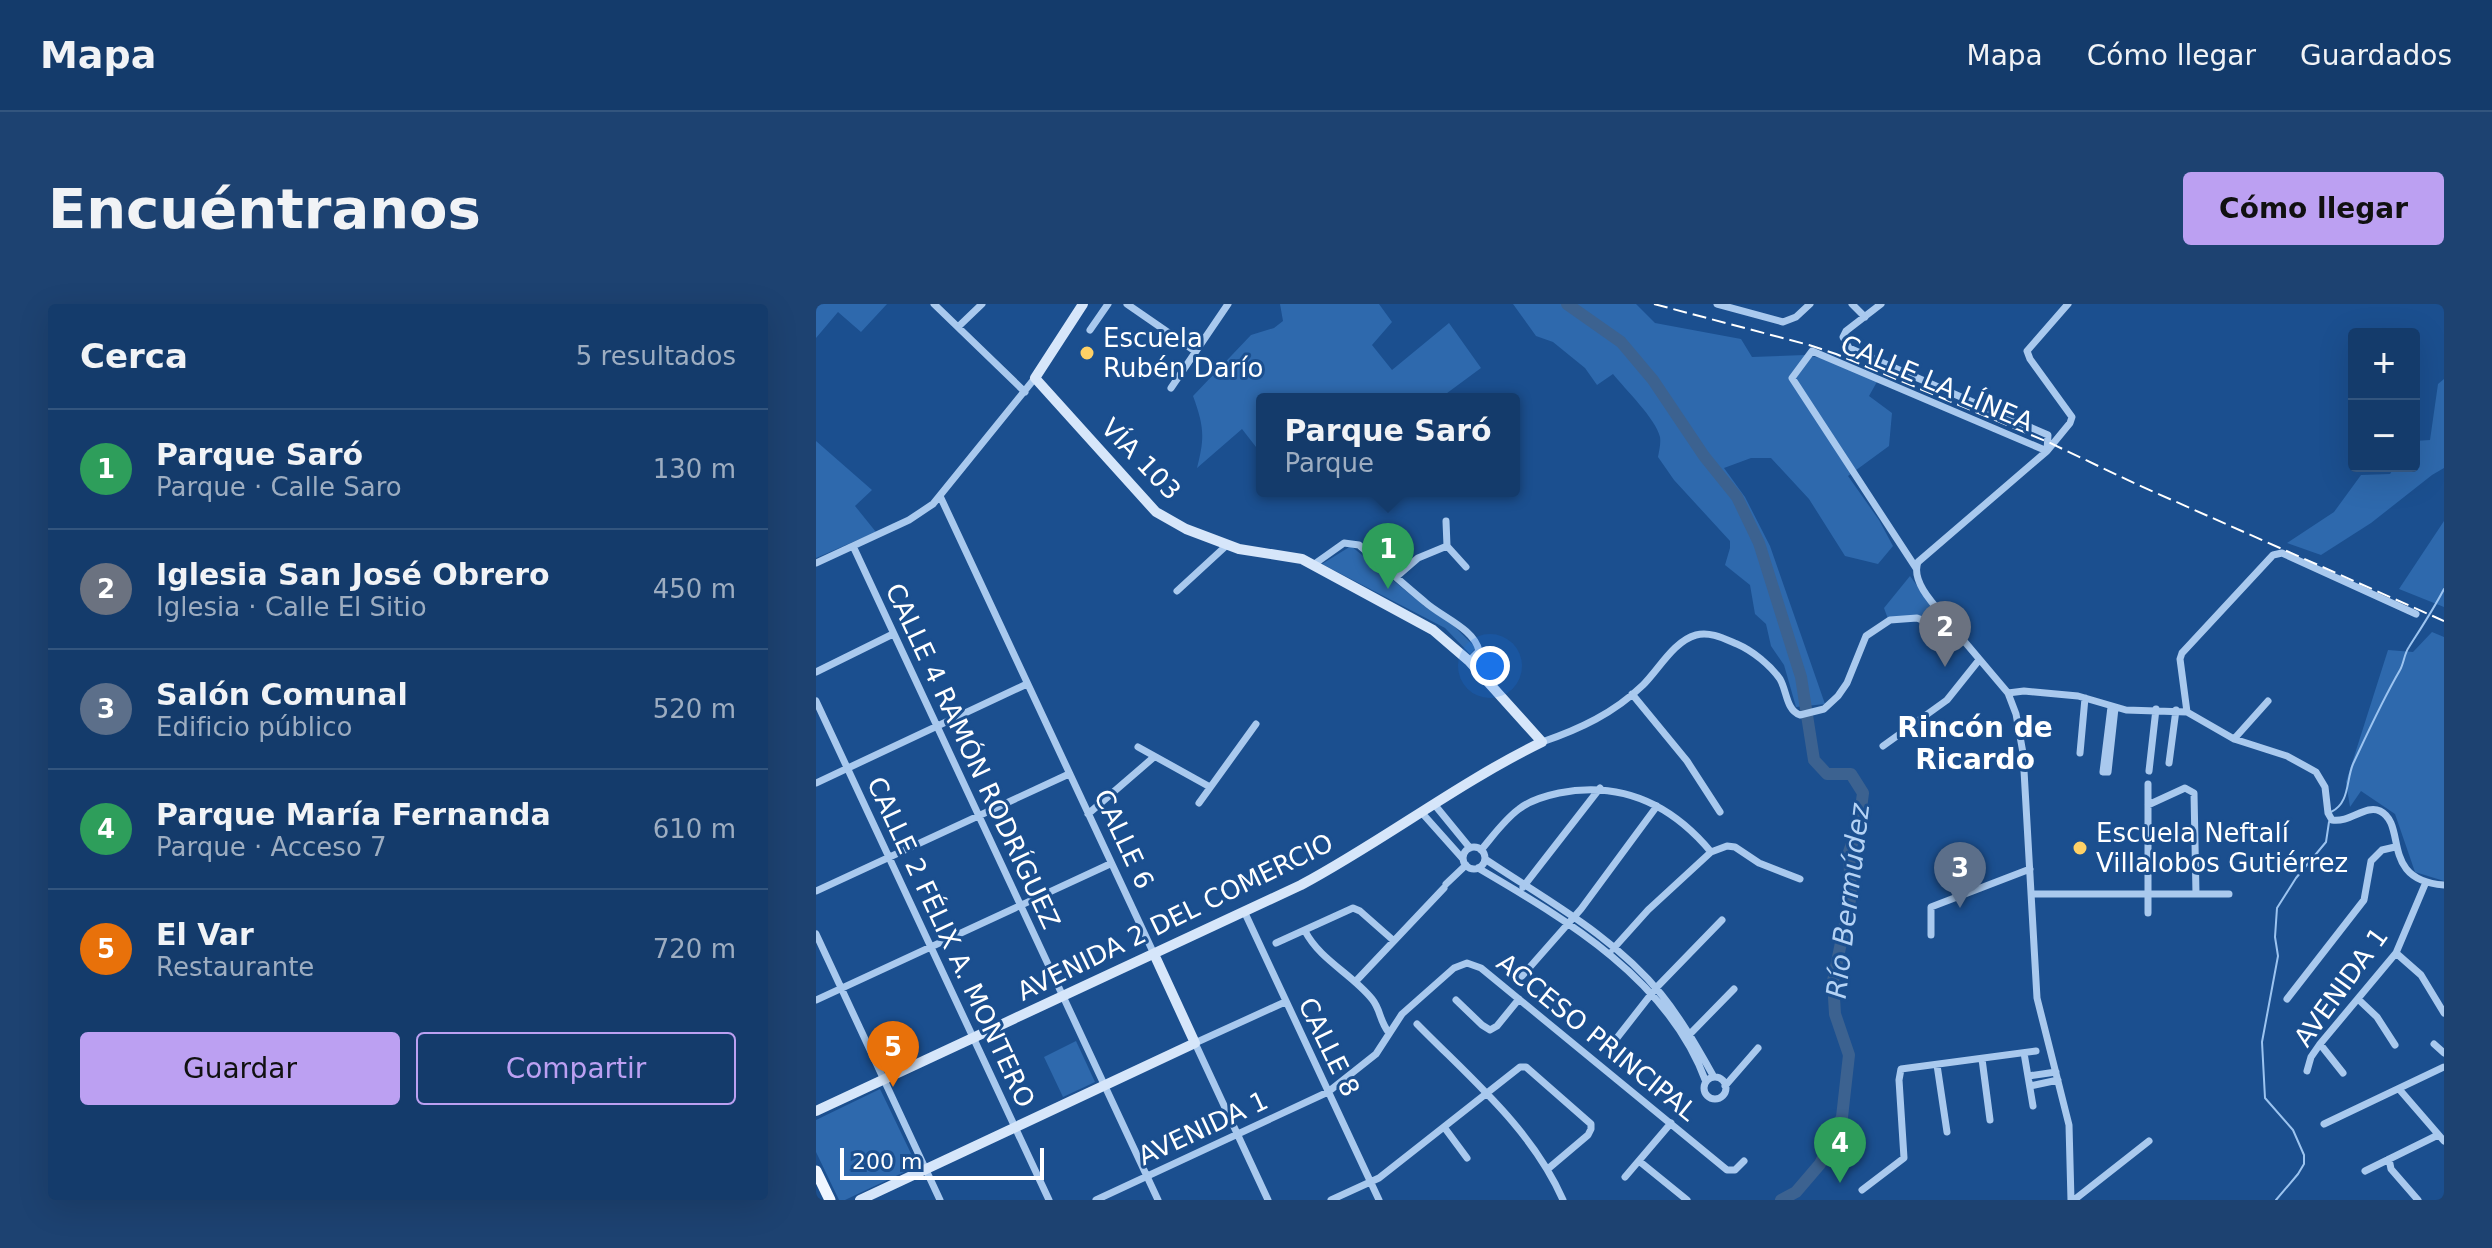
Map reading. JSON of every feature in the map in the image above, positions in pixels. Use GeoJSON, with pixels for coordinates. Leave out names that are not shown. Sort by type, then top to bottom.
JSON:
{"type":"FeatureCollection","features":[{"type":"Feature","properties":{"kind":"main road"},"geometry":{"type":"LineString","coordinates":[[1035,378],[1083,304]]}},
{"type":"Feature","properties":{"kind":"main road","name":"VÍA 103"},"geometry":{"type":"LineString","coordinates":[[1035,378],[1156,512],[1186,529],[1227,545],[1249,552],[1289,555],[1313,565],[1433,630],[1469,661],[1542,742]]}},
{"type":"Feature","properties":{"kind":"main road","name":"AVENIDA 2 DEL COMERCIO"},"geometry":{"type":"LineString","coordinates":[[816,1111],[1329,870],[1434,804],[1542,742]]}},
{"type":"Feature","properties":{"kind":"main road","name":"CALLE 6"},"geometry":{"type":"LineString","coordinates":[[1154,954],[1195,1043]]}},
{"type":"Feature","properties":{"kind":"main road"},"geometry":{"type":"LineString","coordinates":[[860,1200],[1195,1043]]}},
{"type":"Feature","properties":{"kind":"main road"},"geometry":{"type":"LineString","coordinates":[[816,1171],[830,1200]]}},
{"type":"Feature","properties":{"kind":"street"},"geometry":{"type":"LineString","coordinates":[[934,304],[1025,392]]}},
{"type":"Feature","properties":{"kind":"street"},"geometry":{"type":"LineString","coordinates":[[958,327],[982,304]]}},
{"type":"Feature","properties":{"kind":"street"},"geometry":{"type":"LineString","coordinates":[[1090,330],[1108,304]]}},
{"type":"Feature","properties":{"kind":"street"},"geometry":{"type":"LineString","coordinates":[[1127,304],[1195,351]]}},
{"type":"Feature","properties":{"kind":"street"},"geometry":{"type":"LineString","coordinates":[[1171,388],[1228,304]]}},
{"type":"Feature","properties":{"kind":"street"},"geometry":{"type":"LineString","coordinates":[[1717,304],[1783,322],[1796,317],[1810,304]]}},
{"type":"Feature","properties":{"kind":"street"},"geometry":{"type":"LineString","coordinates":[[1852,304],[1865,317]]}},
{"type":"Feature","properties":{"kind":"street"},"geometry":{"type":"LineString","coordinates":[[1881,304],[1846,331],[1843,337],[1849,348],[2046,432],[2047,451]]}},
{"type":"Feature","properties":{"kind":"street"},"geometry":{"type":"LineString","coordinates":[[2068,304],[2027,351],[2072,417],[2070,423],[2047,451],[1921,558],[1916,568],[1921,586],[2008,693],[2019,724],[2037,998],[2069,1125],[2072,1200]]}},
{"type":"Feature","properties":{"kind":"street","name":"CALLE LA LÍNEA"},"geometry":{"type":"LineString","coordinates":[[1916,568],[1792,378],[1812,351],[2047,451]]}},
{"type":"Feature","properties":{"kind":"street"},"geometry":{"type":"LineString","coordinates":[[816,563],[909,520],[940,496],[1035,378]]}},
{"type":"Feature","properties":{"kind":"street","name":"CALLE 6"},"geometry":{"type":"LineString","coordinates":[[940,496],[1154,954]]}},
{"type":"Feature","properties":{"kind":"street"},"geometry":{"type":"LineString","coordinates":[[1446,521],[1447,546],[1466,567]]}},
{"type":"Feature","properties":{"kind":"street"},"geometry":{"type":"LineString","coordinates":[[1313,565],[1344,543],[1353,542],[1428,606],[1449,617],[1478,644],[1479,651],[1469,661]]}},
{"type":"Feature","properties":{"kind":"street"},"geometry":{"type":"LineString","coordinates":[[1177,591],[1227,545]]}},
{"type":"Feature","properties":{"kind":"street","name":"CALLE 4 RAMÓN RODRÍGUEZ"},"geometry":{"type":"LineString","coordinates":[[853,546],[1158,1200]]}},
{"type":"Feature","properties":{"kind":"street"},"geometry":{"type":"LineString","coordinates":[[1396,577],[1418,558],[1447,546]]}},
{"type":"Feature","properties":{"kind":"street"},"geometry":{"type":"LineString","coordinates":[[2187,712],[2180,659],[2182,653],[2273,555],[2282,553],[2416,614]]}},
{"type":"Feature","properties":{"kind":"street"},"geometry":{"type":"LineString","coordinates":[[1542,742],[1591,724],[1632,694],[1683,641],[1701,634],[1711,634],[1741,646],[1767,664],[1779,678],[1790,707],[1800,715],[1824,709],[1838,696],[1847,683],[1866,636],[1890,620],[1917,618],[1959,635]]}},
{"type":"Feature","properties":{"kind":"street"},"geometry":{"type":"LineString","coordinates":[[816,672],[893,634]]}},
{"type":"Feature","properties":{"kind":"street"},"geometry":{"type":"LineString","coordinates":[[1883,746],[1947,700],[1979,660]]}},
{"type":"Feature","properties":{"kind":"street"},"geometry":{"type":"LineString","coordinates":[[816,783],[1027,684]]}},
{"type":"Feature","properties":{"kind":"street"},"geometry":{"type":"LineString","coordinates":[[2008,693],[2024,691],[2085,698],[2113,708],[2187,712],[2234,739],[2287,756],[2316,772],[2325,787],[2330,817],[2342,821],[2365,810],[2384,812],[2393,829],[2395,847],[2410,873],[2426,882],[2444,885]]}},
{"type":"Feature","properties":{"kind":"street"},"geometry":{"type":"LineString","coordinates":[[1632,694],[1687,761],[1720,812]]}},
{"type":"Feature","properties":{"kind":"street"},"geometry":{"type":"LineString","coordinates":[[2080,753],[2085,698]]}},
{"type":"Feature","properties":{"kind":"street","name":"CALLE 2 FÉLIX A. MONTERO"},"geometry":{"type":"LineString","coordinates":[[816,701],[1049,1200]]}},
{"type":"Feature","properties":{"kind":"street"},"geometry":{"type":"LineString","coordinates":[[2234,739],[2268,701]]}},
{"type":"Feature","properties":{"kind":"street"},"geometry":{"type":"LineString","coordinates":[[2113,708],[2108,772],[2103,772],[2113,708]]}},
{"type":"Feature","properties":{"kind":"street"},"geometry":{"type":"LineString","coordinates":[[2149,771],[2156,709]]}},
{"type":"Feature","properties":{"kind":"street"},"geometry":{"type":"LineString","coordinates":[[2169,763],[2176,710]]}},
{"type":"Feature","properties":{"kind":"street"},"geometry":{"type":"LineString","coordinates":[[1199,803],[1256,724]]}},
{"type":"Feature","properties":{"kind":"street"},"geometry":{"type":"LineString","coordinates":[[1138,747],[1210,787]]}},
{"type":"Feature","properties":{"kind":"street"},"geometry":{"type":"LineString","coordinates":[[1088,814],[1154,757]]}},
{"type":"Feature","properties":{"kind":"street"},"geometry":{"type":"LineString","coordinates":[[816,891],[1069,774]]}},
{"type":"Feature","properties":{"kind":"street"},"geometry":{"type":"LineString","coordinates":[[2148,784],[2148,913]]}},
{"type":"Feature","properties":{"kind":"street"},"geometry":{"type":"LineString","coordinates":[[1522,889],[1600,788]]}},
{"type":"Feature","properties":{"kind":"street"},"geometry":{"type":"LineString","coordinates":[[1481,850],[1509,817],[1527,803],[1552,795],[1600,788],[1657,806],[1690,828],[1711,852]]}},
{"type":"Feature","properties":{"kind":"street"},"geometry":{"type":"LineString","coordinates":[[2148,805],[2185,788],[2194,793],[2196,894]]}},
{"type":"Feature","properties":{"kind":"street"},"geometry":{"type":"LineString","coordinates":[[1434,804],[1470,848],[1481,850]]}},
{"type":"Feature","properties":{"kind":"street"},"geometry":{"type":"LineString","coordinates":[[1522,976],[1575,916],[1657,806]]}},
{"type":"Feature","properties":{"kind":"street"},"geometry":{"type":"LineString","coordinates":[[1422,813],[1472,868],[1478,868],[1575,916],[1654,991],[1714,1077],[1725,1086]]}},
{"type":"Feature","properties":{"kind":"street"},"geometry":{"type":"LineString","coordinates":[[1612,950],[1648,910],[1711,852],[1727,846],[1735,847],[1759,863],[1800,879]]}},
{"type":"Feature","properties":{"kind":"street"},"geometry":{"type":"LineString","coordinates":[[2287,999],[2364,900],[2371,861],[2382,850],[2395,847]]}},
{"type":"Feature","properties":{"kind":"street"},"geometry":{"type":"LineString","coordinates":[[1356,981],[1445,886],[1464,862],[1465,852],[1470,848]]}},
{"type":"Feature","properties":{"kind":"street"},"geometry":{"type":"LineString","coordinates":[[1481,850],[1485,859],[1522,889],[1612,950]]}},
{"type":"Feature","properties":{"kind":"street"},"geometry":{"type":"LineString","coordinates":[[1478,868],[1485,859]]}},
{"type":"Feature","properties":{"kind":"street"},"geometry":{"type":"LineString","coordinates":[[816,1000],[1110,864]]}},
{"type":"Feature","properties":{"kind":"street"},"geometry":{"type":"LineString","coordinates":[[1931,935],[1931,907],[2030,869]]}},
{"type":"Feature","properties":{"kind":"street","name":"AVENIDA 1"},"geometry":{"type":"LineString","coordinates":[[2307,1071],[2311,1057],[2320,1044],[2396,953],[2426,882]]}},
{"type":"Feature","properties":{"kind":"street"},"geometry":{"type":"LineString","coordinates":[[2031,894],[2229,894]]}},
{"type":"Feature","properties":{"kind":"street"},"geometry":{"type":"LineString","coordinates":[[1276,943],[1353,908],[1394,941]]}},
{"type":"Feature","properties":{"kind":"street","name":"CALLE 8"},"geometry":{"type":"LineString","coordinates":[[1244,911],[1379,1200]]}},
{"type":"Feature","properties":{"kind":"street"},"geometry":{"type":"LineString","coordinates":[[1613,1043],[1654,991],[1722,920]]}},
{"type":"Feature","properties":{"kind":"street"},"geometry":{"type":"LineString","coordinates":[[1305,931],[1315,948],[1356,981],[1374,1001],[1380,1021],[1389,1033]]}},
{"type":"Feature","properties":{"kind":"street"},"geometry":{"type":"LineString","coordinates":[[816,934],[940,1200]]}},
{"type":"Feature","properties":{"kind":"street"},"geometry":{"type":"LineString","coordinates":[[2396,953],[2421,975],[2444,1013]]}},
{"type":"Feature","properties":{"kind":"street","name":"ACCESO PRINCIPAL"},"geometry":{"type":"LineString","coordinates":[[1421,997],[1454,968],[1467,963],[1481,968],[1727,1170],[1735,1170],[1744,1161]]}},
{"type":"Feature","properties":{"kind":"street"},"geometry":{"type":"LineString","coordinates":[[1687,1036],[1734,989]]}},
{"type":"Feature","properties":{"kind":"street","name":"AVENIDA 1"},"geometry":{"type":"LineString","coordinates":[[1096,1200],[1328,1092],[1376,1054],[1402,1014],[1421,997]]}},
{"type":"Feature","properties":{"kind":"street"},"geometry":{"type":"LineString","coordinates":[[1456,1000],[1490,1030],[1519,999]]}},
{"type":"Feature","properties":{"kind":"street"},"geometry":{"type":"LineString","coordinates":[[2358,999],[2377,1017],[2395,1045]]}},
{"type":"Feature","properties":{"kind":"street"},"geometry":{"type":"LineString","coordinates":[[1195,1043],[1285,1002]]}},
{"type":"Feature","properties":{"kind":"street"},"geometry":{"type":"LineString","coordinates":[[1417,1024],[1525,1136],[1549,1168],[1563,1200]]}},
{"type":"Feature","properties":{"kind":"street"},"geometry":{"type":"LineString","coordinates":[[1687,1036],[1706,1082],[1705,1092],[1712,1099],[1722,1096],[1725,1086],[1758,1048]]}},
{"type":"Feature","properties":{"kind":"street","name":"CALLE 6"},"geometry":{"type":"LineString","coordinates":[[1195,1043],[1268,1200]]}},
{"type":"Feature","properties":{"kind":"street"},"geometry":{"type":"LineString","coordinates":[[2320,1044],[2343,1073]]}},
{"type":"Feature","properties":{"kind":"street"},"geometry":{"type":"LineString","coordinates":[[2434,1044],[2444,1053]]}},
{"type":"Feature","properties":{"kind":"street"},"geometry":{"type":"LineString","coordinates":[[1862,1190],[1904,1158],[1899,1071],[2036,1051]]}},
{"type":"Feature","properties":{"kind":"street"},"geometry":{"type":"LineString","coordinates":[[2024,1053],[2033,1106]]}},
{"type":"Feature","properties":{"kind":"street"},"geometry":{"type":"LineString","coordinates":[[1982,1059],[1990,1120]]}},
{"type":"Feature","properties":{"kind":"street"},"geometry":{"type":"LineString","coordinates":[[1937,1065],[1947,1132]]}},
{"type":"Feature","properties":{"kind":"street"},"geometry":{"type":"LineString","coordinates":[[1331,1200],[1371,1182],[1520,1067],[1526,1067],[1591,1124],[1588,1135],[1549,1168]]}},
{"type":"Feature","properties":{"kind":"street"},"geometry":{"type":"LineString","coordinates":[[2324,1124],[2444,1067]]}},
{"type":"Feature","properties":{"kind":"street"},"geometry":{"type":"LineString","coordinates":[[2028,1076],[2057,1076]]}},
{"type":"Feature","properties":{"kind":"street"},"geometry":{"type":"LineString","coordinates":[[2030,1086],[2057,1076]]}},
{"type":"Feature","properties":{"kind":"street"},"geometry":{"type":"LineString","coordinates":[[1706,1082],[1714,1077]]}},
{"type":"Feature","properties":{"kind":"street"},"geometry":{"type":"LineString","coordinates":[[2365,1171],[2441,1138],[2399,1089]]}},
{"type":"Feature","properties":{"kind":"street"},"geometry":{"type":"LineString","coordinates":[[1625,1177],[1671,1123]]}},
{"type":"Feature","properties":{"kind":"street"},"geometry":{"type":"LineString","coordinates":[[1444,1127],[1467,1158]]}},
{"type":"Feature","properties":{"kind":"street"},"geometry":{"type":"LineString","coordinates":[[2072,1200],[2149,1141]]}},
{"type":"Feature","properties":{"kind":"street"},"geometry":{"type":"LineString","coordinates":[[2389,1159],[2391,1169],[2418,1200]]}},
{"type":"Feature","properties":{"kind":"street"},"geometry":{"type":"LineString","coordinates":[[1639,1161],[1687,1200]]}},
{"type":"Feature","properties":{"kind":"shaded area"},"geometry":{"type":"Polygon","coordinates":[[[816,304],[887,304],[861,332],[838,312],[816,338],[816,304]]]}},
{"type":"Feature","properties":{"kind":"shaded area"},"geometry":{"type":"Polygon","coordinates":[[[1280,304],[1379,304],[1392,322],[1372,345],[1392,370],[1449,323],[1481,368],[1447,393],[1256,393],[1256,447],[1242,429],[1197,468],[1202,432],[1193,396],[1251,335],[1274,328],[1283,321],[1280,304]]]}},
{"type":"Feature","properties":{"kind":"shaded area"},"geometry":{"type":"Polygon","coordinates":[[[1513,304],[1636,304],[1655,323],[1741,339],[1752,357],[1805,355],[1825,359],[1878,380],[1869,396],[1892,413],[1889,446],[1848,476],[1893,546],[1878,564],[1845,556],[1809,499],[1771,458],[1751,458],[1724,468],[1745,497],[1770,546],[1825,704],[1796,707],[1784,665],[1771,646],[1766,624],[1755,614],[1750,585],[1725,565],[1730,541],[1674,480],[1658,457],[1660,437],[1647,413],[1613,374],[1597,385],[1585,368],[1553,342],[1536,336],[1513,304]]]}},
{"type":"Feature","properties":{"kind":"shaded area"},"geometry":{"type":"Polygon","coordinates":[[[2444,379],[2444,468],[2371,523],[2321,555],[2287,543],[2334,512],[2361,475],[2420,472],[2420,441],[2430,440],[2438,384],[2444,379]]]}},
{"type":"Feature","properties":{"kind":"shaded area"},"geometry":{"type":"Polygon","coordinates":[[[816,441],[872,490],[855,506],[876,532],[816,558],[816,441]]]}},
{"type":"Feature","properties":{"kind":"shaded area"},"geometry":{"type":"Polygon","coordinates":[[[2444,521],[2444,607],[2399,589],[2444,521]]]}},
{"type":"Feature","properties":{"kind":"shaded area"},"geometry":{"type":"Polygon","coordinates":[[[1351,546],[1428,609],[1452,624],[1476,648],[1470,654],[1445,628],[1322,564],[1351,546]]]}},
{"type":"Feature","properties":{"kind":"shaded area"},"geometry":{"type":"Polygon","coordinates":[[[1910,576],[1948,628],[1938,623],[1888,619],[1884,608],[1910,576]]]}},
{"type":"Feature","properties":{"kind":"shaded area"},"geometry":{"type":"Polygon","coordinates":[[[2432,632],[2444,637],[2444,881],[2415,872],[2395,814],[2361,791],[2350,807],[2346,782],[2388,650],[2413,652],[2432,632]]]}},
{"type":"Feature","properties":{"kind":"shaded area"},"geometry":{"type":"Polygon","coordinates":[[[1076,1041],[1095,1082],[1063,1097],[1044,1057],[1076,1041]]]}},
{"type":"Feature","properties":{"kind":"shaded area"},"geometry":{"type":"Polygon","coordinates":[[[880,1089],[917,1166],[839,1200],[816,1152],[816,1120],[880,1089]]]}},
{"type":"Feature","properties":{"kind":"waterway","name":"Río Bermúdez"},"geometry":{"type":"LineString","coordinates":[[1567,304],[1621,342],[1653,380],[1704,456],[1737,497],[1759,543],[1801,677],[1814,760],[1827,774],[1851,774],[1863,793],[1859,824],[1849,852],[1851,895],[1833,981],[1835,1014],[1849,1055],[1842,1117],[1820,1164],[1796,1192],[1781,1200]]}},
{"type":"Feature","properties":{"kind":"waterway"},"geometry":{"type":"LineString","coordinates":[[2331,812],[2344,797],[2353,764],[2407,650],[2444,589]]}},
{"type":"Feature","properties":{"kind":"waterway"},"geometry":{"type":"LineString","coordinates":[[2276,1200],[2304,1164],[2304,1155],[2293,1130],[2265,1098],[2262,1042],[2278,956],[2275,937],[2277,908],[2296,878],[2326,842],[2329,822]]}},
{"type":"Feature","properties":{"kind":"railway"},"geometry":{"type":"LineString","coordinates":[[1654,304],[1836,354],[2048,442],[2444,621]]}},
{"type":"Feature","properties":{"kind":"place","name":"Escuela Rubén Darío"},"geometry":{"type":"Point","coordinates":[1087,353]}},
{"type":"Feature","properties":{"kind":"place","name":"Parque Saró"},"geometry":{"type":"Point","coordinates":[1388,589]}},
{"type":"Feature","properties":{"kind":"place","name":"Iglesia San José Obrero"},"geometry":{"type":"Point","coordinates":[1945,667]}},
{"type":"Feature","properties":{"kind":"place","name":"Escuela Neftalí Villalobos Gutiérrez"},"geometry":{"type":"Point","coordinates":[2080,848]}},
{"type":"Feature","properties":{"kind":"place","name":"Salón Comunal"},"geometry":{"type":"Point","coordinates":[1960,908]}},
{"type":"Feature","properties":{"kind":"place","name":"El Var"},"geometry":{"type":"Point","coordinates":[893,1087]}},
{"type":"Feature","properties":{"kind":"place","name":"Parque María Fernanda"},"geometry":{"type":"Point","coordinates":[1840,1183]}},
{"type":"Feature","properties":{"kind":"district","name":"Rincón de Ricardo"},"geometry":{"type":"Point","coordinates":[1975,743]}}]}
